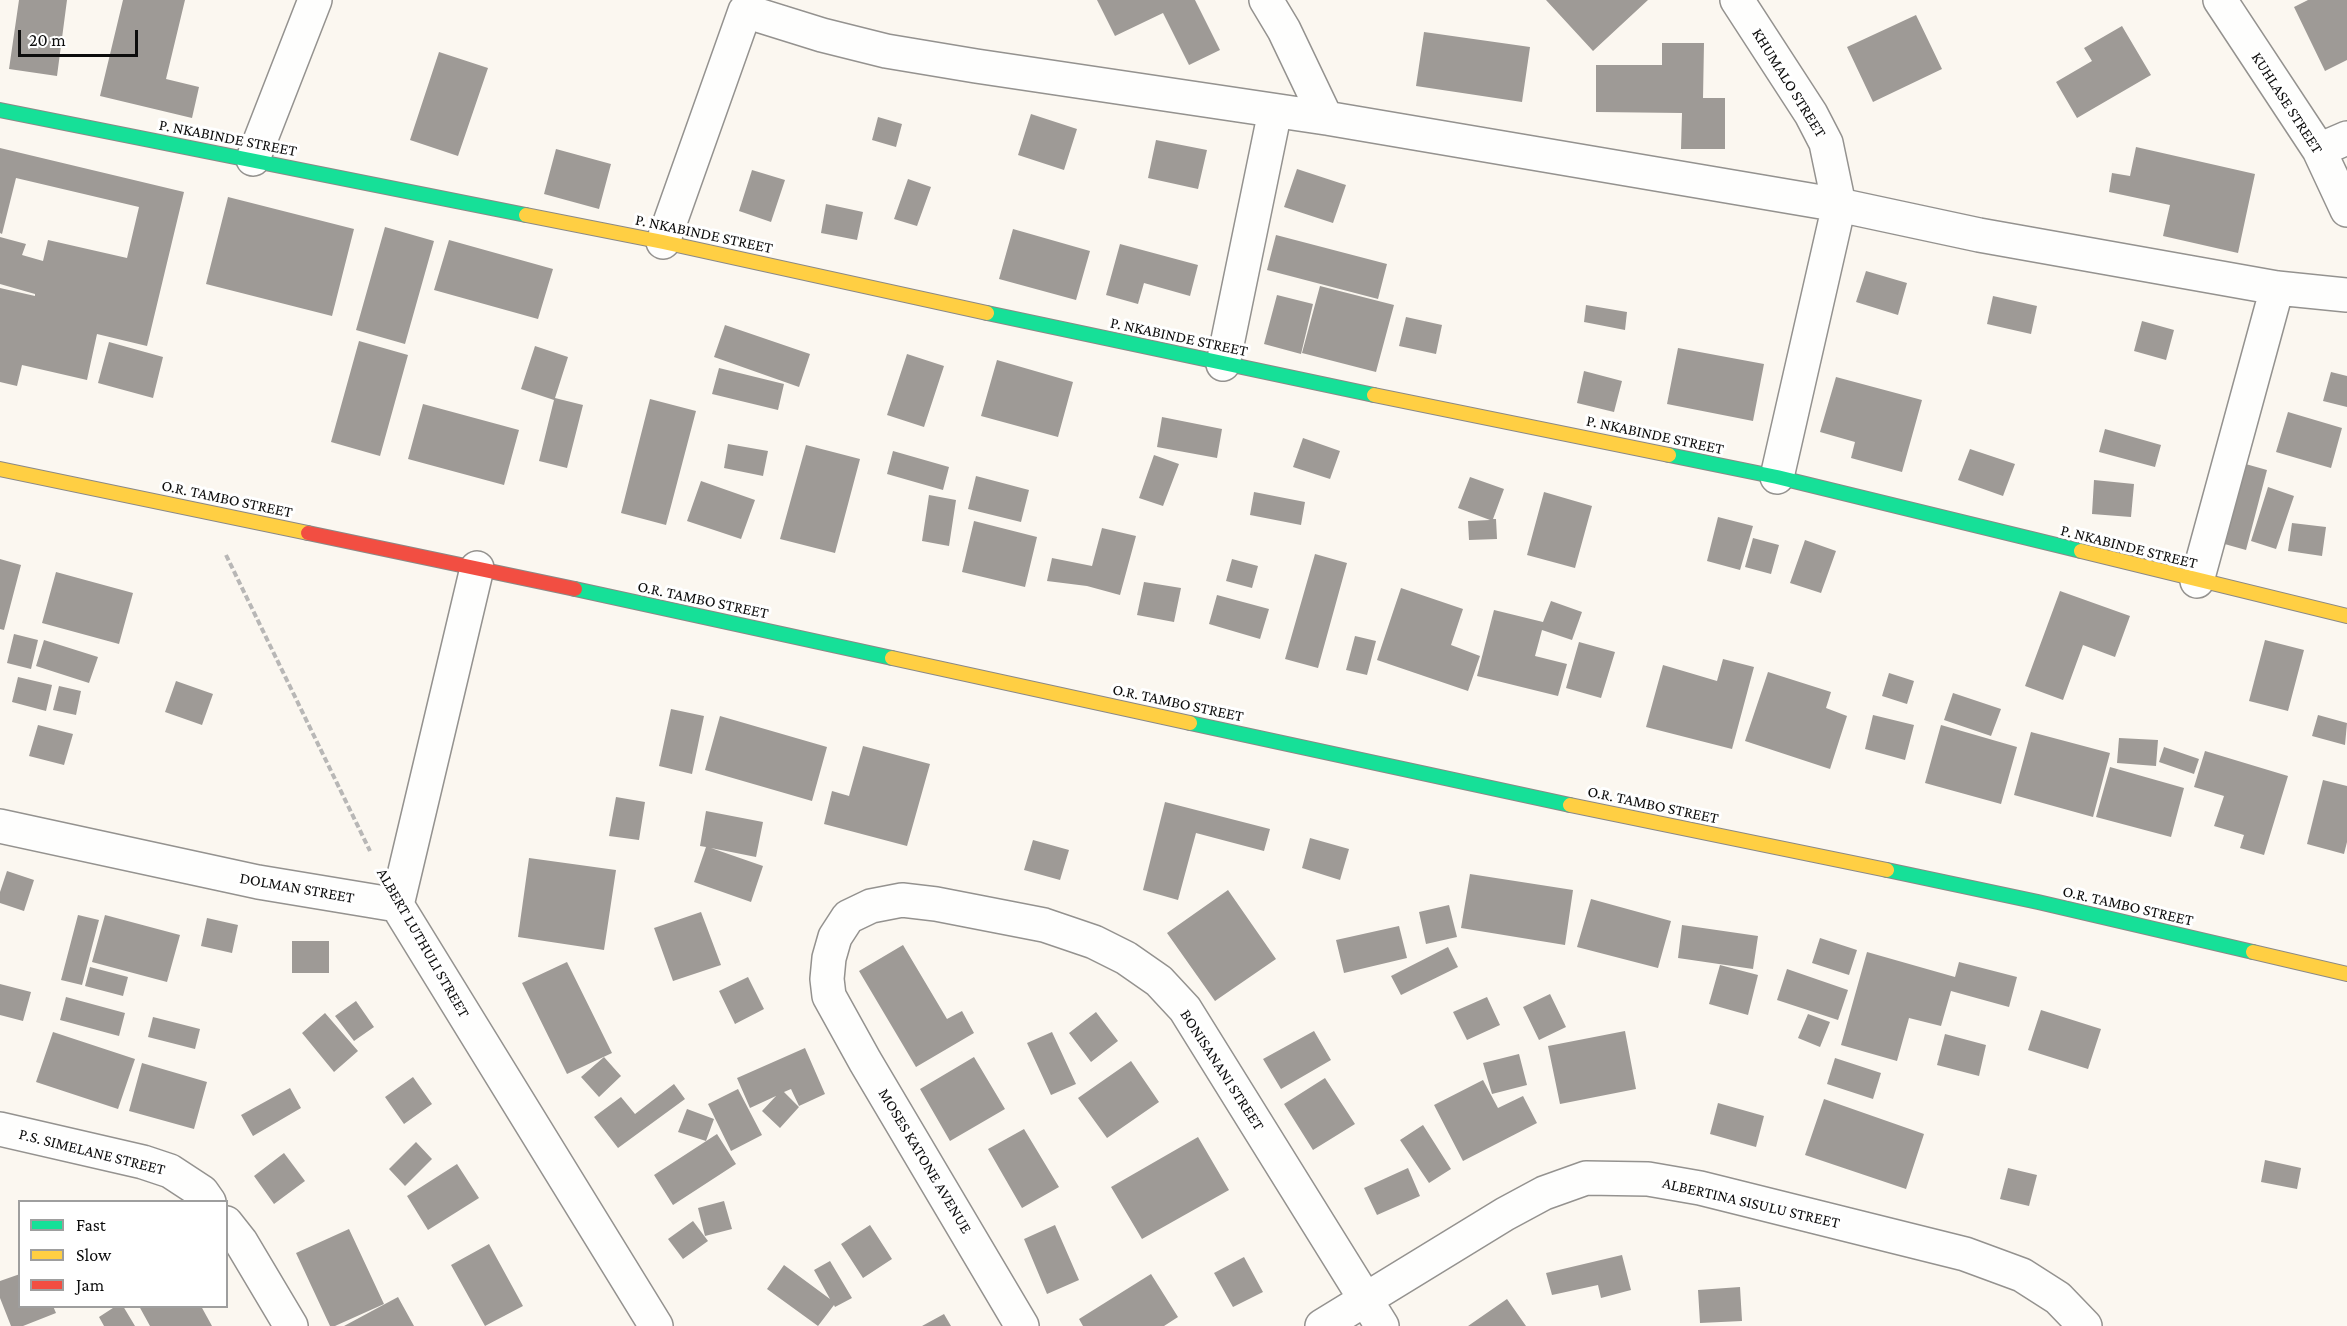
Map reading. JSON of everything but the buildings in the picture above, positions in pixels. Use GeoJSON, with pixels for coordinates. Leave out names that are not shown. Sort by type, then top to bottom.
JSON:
{"type":"FeatureCollection","features":[{"type":"Feature","properties":{"kind":"street"},"geometry":{"type":"LineString","coordinates":[[253,159],[315,0]]}},
{"type":"Feature","properties":{"kind":"street"},"geometry":{"type":"LineString","coordinates":[[1266,0],[1302,66],[1326,118]]}},
{"type":"Feature","properties":{"kind":"street","name":"KHUMALO STREET"},"geometry":{"type":"LineString","coordinates":[[1737,0],[1821,133],[1833,172],[1839,206]]}},
{"type":"Feature","properties":{"kind":"street","name":"KUHLASE STREET"},"geometry":{"type":"LineString","coordinates":[[2220,0],[2333,144],[2347,210]]}},
{"type":"Feature","properties":{"kind":"street"},"geometry":{"type":"LineString","coordinates":[[663,242],[743,5],[822,35],[886,51],[1326,118],[1839,206],[1978,235],[2277,288],[2347,295]]}},
{"type":"Feature","properties":{"kind":"street","name":"P. NKABINDE STREET"},"geometry":{"type":"LineString","coordinates":[[0,111],[253,159],[663,242],[1223,364],[1777,477],[2347,616]]}},
{"type":"Feature","properties":{"kind":"street"},"geometry":{"type":"LineString","coordinates":[[1223,364],[1275,111]]}},
{"type":"Feature","properties":{"kind":"street"},"geometry":{"type":"LineString","coordinates":[[1777,477],[1839,206]]}},
{"type":"Feature","properties":{"kind":"street"},"geometry":{"type":"LineString","coordinates":[[2197,581],[2277,288]]}},
{"type":"Feature","properties":{"kind":"street","name":"O.R. TAMBO STREET"},"geometry":{"type":"LineString","coordinates":[[0,469],[477,567],[1446,778],[2027,899],[2347,974]]}},
{"type":"Feature","properties":{"kind":"street"},"geometry":{"type":"LineString","coordinates":[[396,905],[477,567]]}},
{"type":"Feature","properties":{"kind":"street","name":"DOLMAN STREET"},"geometry":{"type":"LineString","coordinates":[[0,826],[258,882],[396,905]]}},
{"type":"Feature","properties":{"kind":"street","name":"BONISANANI STREET"},"geometry":{"type":"LineString","coordinates":[[829,996],[827,980],[829,958],[835,937],[848,917],[871,906],[902,900],[987,913],[1044,925],[1094,942],[1126,958],[1159,981],[1185,1009],[1375,1313]]}},
{"type":"Feature","properties":{"kind":"street","name":"ALBERT LUTHULI STREET"},"geometry":{"type":"LineString","coordinates":[[396,905],[656,1326]]}},
{"type":"Feature","properties":{"kind":"street","name":"MOSES KATONE AVENUE"},"geometry":{"type":"LineString","coordinates":[[829,996],[1022,1326]]}},
{"type":"Feature","properties":{"kind":"street","name":"P.S. SIMELANE STREET"},"geometry":{"type":"LineString","coordinates":[[0,1129],[143,1162],[170,1171],[202,1192],[208,1200]]}},
{"type":"Feature","properties":{"kind":"street","name":"ALBERTINA SISULU STREET"},"geometry":{"type":"LineString","coordinates":[[1322,1326],[1375,1313],[1504,1214],[1544,1193],[1586,1178],[1648,1179],[1700,1188],[1965,1254],[2022,1275],[2058,1298],[2085,1326]]}},
{"type":"Feature","properties":{"kind":"street"},"geometry":{"type":"LineString","coordinates":[[228,1226],[241,1242],[291,1326]]}},
{"type":"Feature","properties":{"kind":"path","name":"ALBERT LUTHULI STREET"},"geometry":{"type":"LineString","coordinates":[[205,512],[371,852]]}},
{"type":"Feature","properties":{"kind":"traffic: fast"},"geometry":{"type":"LineString","coordinates":[[0,110],[526,215]]}},
{"type":"Feature","properties":{"kind":"traffic: fast"},"geometry":{"type":"LineString","coordinates":[[987,313],[1374,395]]}},
{"type":"Feature","properties":{"kind":"traffic: fast"},"geometry":{"type":"LineString","coordinates":[[1669,455],[1777,477],[2081,551]]}},
{"type":"Feature","properties":{"kind":"traffic: fast"},"geometry":{"type":"LineString","coordinates":[[575,589],[892,658]]}},
{"type":"Feature","properties":{"kind":"traffic: fast"},"geometry":{"type":"LineString","coordinates":[[1190,723],[1570,805]]}},
{"type":"Feature","properties":{"kind":"traffic: fast"},"geometry":{"type":"LineString","coordinates":[[1887,870],[2253,952]]}},
{"type":"Feature","properties":{"kind":"traffic: slow"},"geometry":{"type":"LineString","coordinates":[[526,215],[663,242],[987,313]]}},
{"type":"Feature","properties":{"kind":"traffic: slow"},"geometry":{"type":"LineString","coordinates":[[1374,395],[1669,455]]}},
{"type":"Feature","properties":{"kind":"traffic: slow"},"geometry":{"type":"LineString","coordinates":[[0,469],[308,533]]}},
{"type":"Feature","properties":{"kind":"traffic: slow"},"geometry":{"type":"LineString","coordinates":[[2081,551],[2347,616]]}},
{"type":"Feature","properties":{"kind":"traffic: slow"},"geometry":{"type":"LineString","coordinates":[[892,658],[1190,723]]}},
{"type":"Feature","properties":{"kind":"traffic: slow"},"geometry":{"type":"LineString","coordinates":[[1570,805],[1887,870]]}},
{"type":"Feature","properties":{"kind":"traffic: slow"},"geometry":{"type":"LineString","coordinates":[[2253,952],[2347,974]]}},
{"type":"Feature","properties":{"kind":"traffic: jam"},"geometry":{"type":"LineString","coordinates":[[308,533],[575,589]]}}]}
